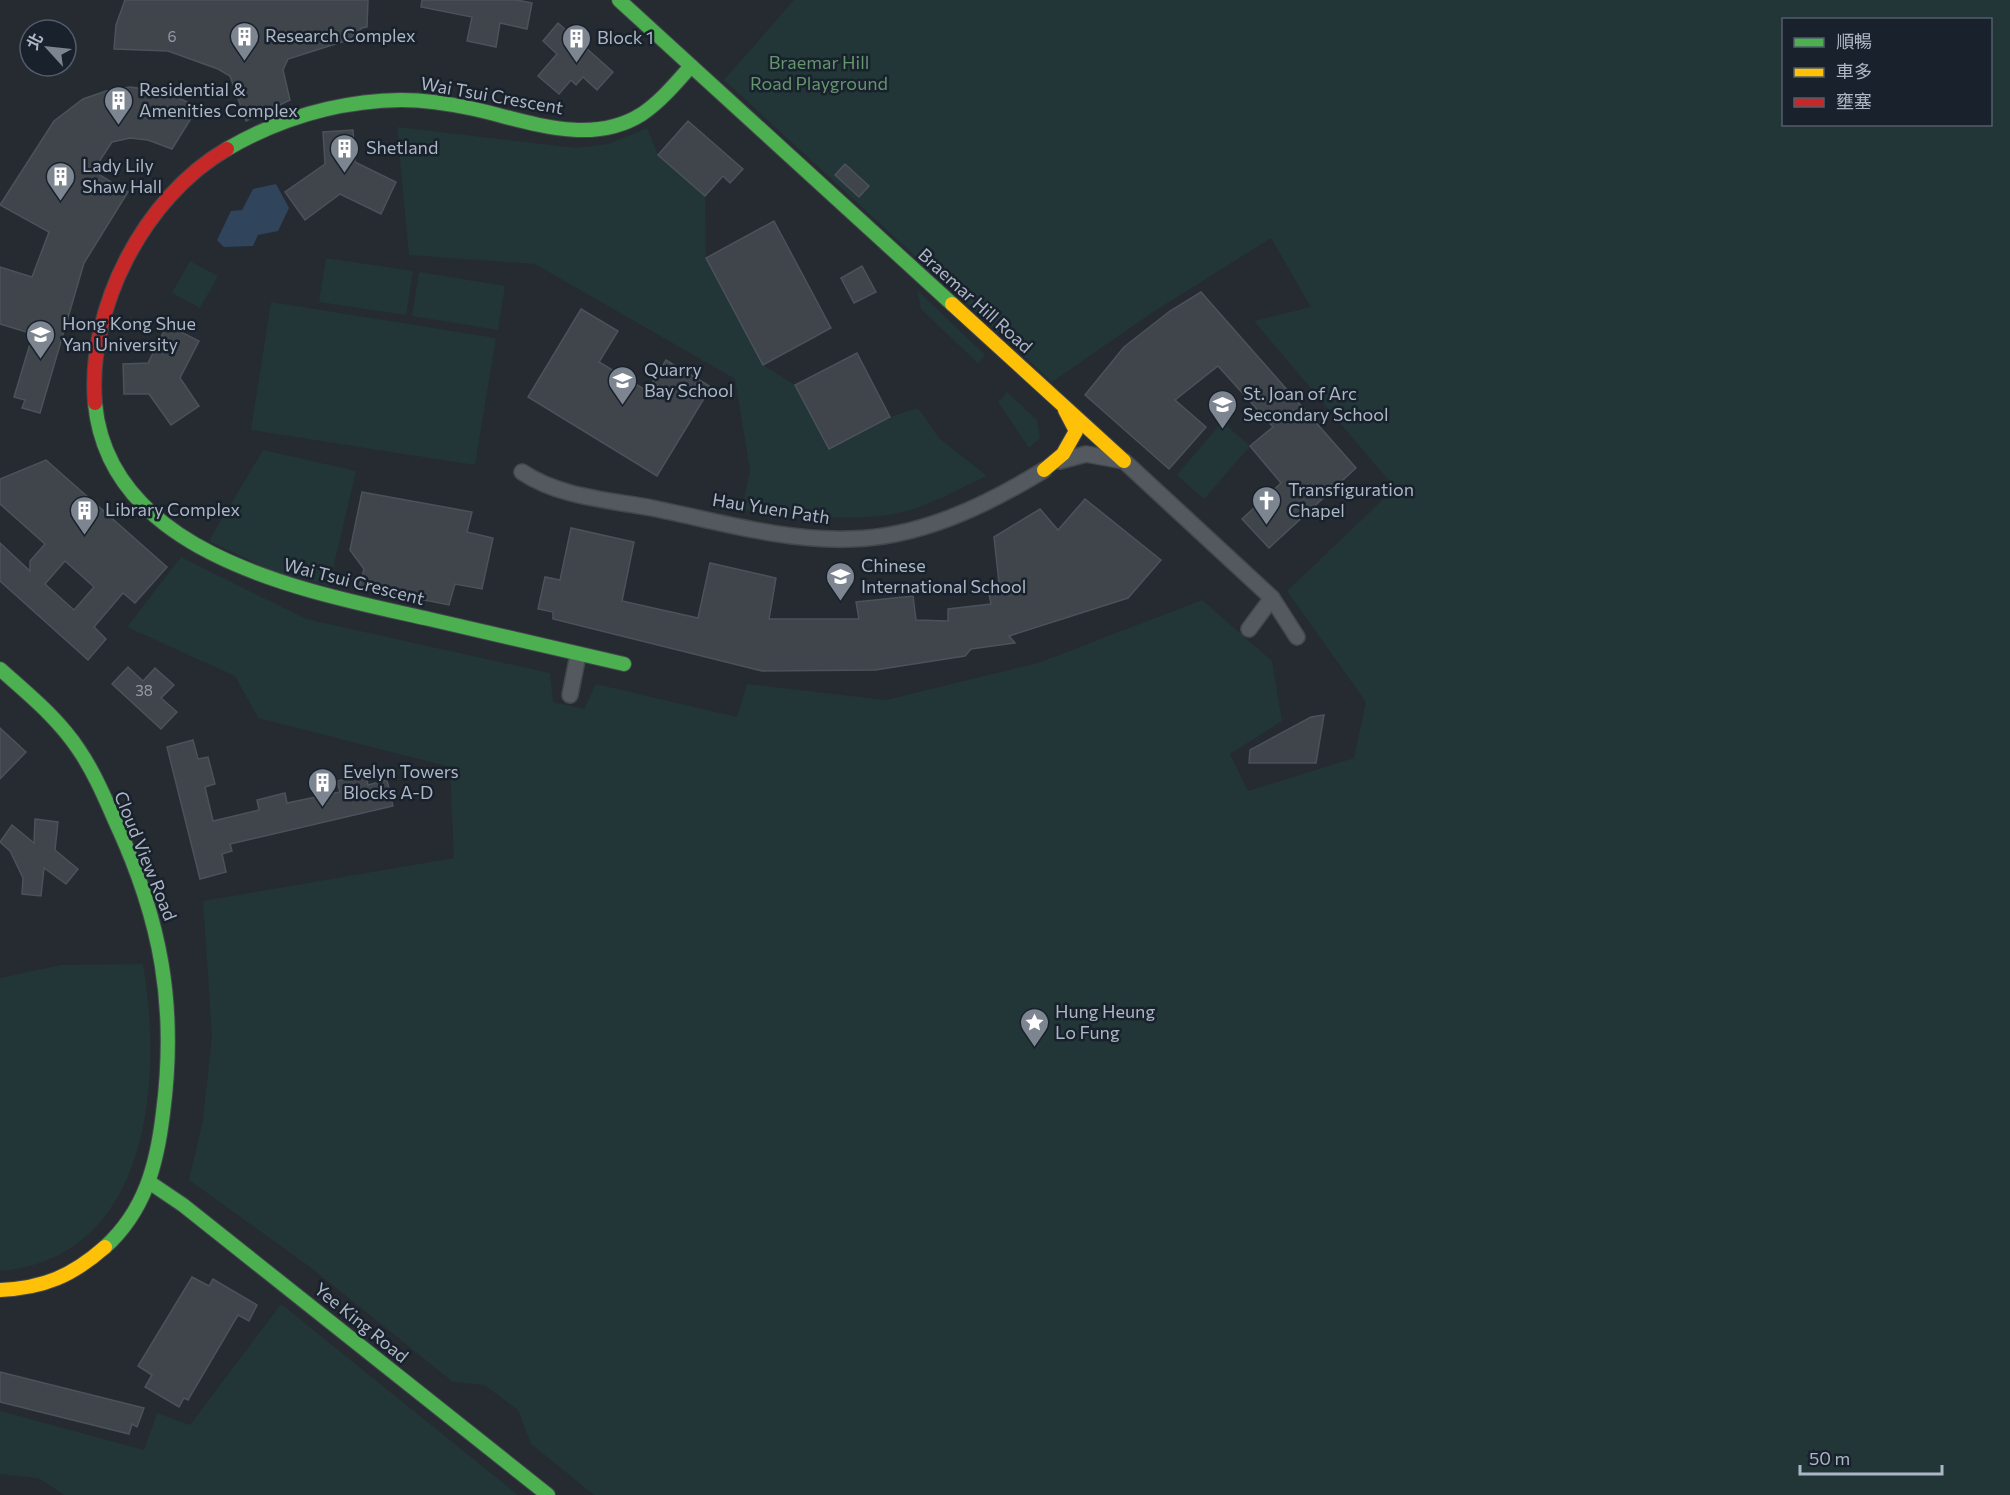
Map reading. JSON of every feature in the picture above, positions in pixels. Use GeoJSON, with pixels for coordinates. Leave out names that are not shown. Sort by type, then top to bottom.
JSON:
{"type":"FeatureCollection","features":[{"type":"Feature","properties":{"kind":"street","name":"Braemar Hill Road"},"geometry":{"type":"LineString","coordinates":[[619,0],[1272,598],[1296,637]]}},
{"type":"Feature","properties":{"kind":"street","name":"Wai Tsui Crescent"},"geometry":{"type":"LineString","coordinates":[[624,664],[298,589],[246,569],[181,534],[135,495],[122,478],[105,445],[95,413],[93,386],[98,337],[117,278],[142,232],[158,211],[196,172],[246,136],[311,110],[358,100],[398,98],[455,105],[564,128],[596,130],[624,125],[640,117],[692,66]]}},
{"type":"Feature","properties":{"kind":"street"},"geometry":{"type":"LineString","coordinates":[[1049,467],[1072,443],[1076,431],[1073,421],[1061,404]]}},
{"type":"Feature","properties":{"kind":"street","name":"Hau Yuen Path"},"geometry":{"type":"LineString","coordinates":[[522,472],[558,490],[811,538],[851,539],[889,535],[929,525],[975,509],[1066,458],[1086,454],[1124,461]]}},
{"type":"Feature","properties":{"kind":"street"},"geometry":{"type":"LineString","coordinates":[[1249,629],[1272,598]]}},
{"type":"Feature","properties":{"kind":"street"},"geometry":{"type":"LineString","coordinates":[[570,695],[578,655]]}},
{"type":"Feature","properties":{"kind":"street","name":"Cloud View Road"},"geometry":{"type":"LineString","coordinates":[[0,669],[66,731],[87,764],[140,881],[163,960],[170,1045],[160,1138],[142,1201],[116,1238],[80,1266],[49,1283],[30,1288],[0,1290]]}},
{"type":"Feature","properties":{"kind":"street","name":"Yee King Road"},"geometry":{"type":"LineString","coordinates":[[149,1182],[183,1204],[548,1495]]}},
{"type":"Feature","properties":{"kind":"green space","name":"Braemar Hill Road Playground"},"geometry":{"type":"Polygon","coordinates":[[[794,0],[2010,0],[2010,1495],[594,1495],[531,1444],[518,1410],[484,1385],[453,1382],[310,1267],[189,1180],[203,1120],[212,1036],[203,901],[454,858],[450,767],[258,718],[235,676],[127,627],[181,557],[306,619],[550,673],[553,702],[584,709],[596,684],[737,717],[747,684],[886,700],[1038,663],[1202,600],[1272,661],[1282,721],[1230,754],[1248,791],[1354,758],[1366,702],[1287,591],[1395,488],[1254,321],[1311,307],[1271,238],[1153,312],[1052,382],[724,80],[794,0]]]}},
{"type":"Feature","properties":{"kind":"green space"},"geometry":{"type":"Polygon","coordinates":[[[397,127],[576,148],[608,144],[647,128],[658,155],[705,196],[706,258],[763,365],[795,385],[828,449],[890,417],[918,408],[939,438],[987,476],[916,508],[875,516],[853,518],[807,516],[742,510],[750,470],[735,379],[535,264],[409,255],[397,127]]]}},
{"type":"Feature","properties":{"kind":"green space"},"geometry":{"type":"Polygon","coordinates":[[[326,258],[413,271],[406,315],[319,302],[326,258]]]}},
{"type":"Feature","properties":{"kind":"green space"},"geometry":{"type":"Polygon","coordinates":[[[190,261],[218,276],[200,308],[172,293],[190,261]]]}},
{"type":"Feature","properties":{"kind":"green space"},"geometry":{"type":"Polygon","coordinates":[[[419,272],[505,286],[498,330],[412,316],[419,272]]]}},
{"type":"Feature","properties":{"kind":"green space"},"geometry":{"type":"Polygon","coordinates":[[[917,290],[985,355],[978,363],[921,309],[917,290]]]}},
{"type":"Feature","properties":{"kind":"green space"},"geometry":{"type":"Polygon","coordinates":[[[271,302],[496,338],[475,465],[251,430],[271,302]]]}},
{"type":"Feature","properties":{"kind":"green space"},"geometry":{"type":"Polygon","coordinates":[[[1007,392],[1037,420],[1040,438],[1029,448],[998,402],[1007,392]]]}},
{"type":"Feature","properties":{"kind":"green space"},"geometry":{"type":"Polygon","coordinates":[[[1222,422],[1250,446],[1204,499],[1177,475],[1222,422]]]}},
{"type":"Feature","properties":{"kind":"green space"},"geometry":{"type":"Polygon","coordinates":[[[263,450],[356,471],[329,586],[270,570],[209,541],[263,450]]]}},
{"type":"Feature","properties":{"kind":"green space"},"geometry":{"type":"Polygon","coordinates":[[[143,964],[149,1010],[150,1060],[146,1109],[135,1156],[116,1199],[88,1234],[50,1259],[0,1271],[0,978],[61,965],[143,964]]]}},
{"type":"Feature","properties":{"kind":"green space"},"geometry":{"type":"Polygon","coordinates":[[[281,1304],[518,1495],[65,1495],[38,1478],[0,1474],[0,1411],[144,1450],[157,1413],[190,1425],[281,1304]]]}},
{"type":"Feature","properties":{"kind":"water"},"geometry":{"type":"Polygon","coordinates":[[[276,184],[289,208],[278,231],[258,235],[253,246],[224,247],[217,240],[231,211],[242,210],[253,189],[276,184]]]}},
{"type":"Feature","properties":{"kind":"building","name":"Research Complex"},"geometry":{"type":"Polygon","coordinates":[[[125,0],[368,0],[367,27],[362,28],[348,40],[288,59],[283,70],[290,100],[246,121],[230,76],[218,69],[168,51],[114,49],[116,25],[125,0]]]}},
{"type":"Feature","properties":{"kind":"building"},"geometry":{"type":"Polygon","coordinates":[[[422,0],[517,0],[532,3],[527,29],[500,23],[496,47],[467,41],[472,17],[421,7],[422,0]]]}},
{"type":"Feature","properties":{"kind":"building","name":"Block 1"},"geometry":{"type":"Polygon","coordinates":[[[558,23],[613,72],[597,90],[583,77],[576,85],[571,80],[559,94],[538,76],[557,54],[543,41],[558,23]]]}},
{"type":"Feature","properties":{"kind":"building"},"geometry":{"type":"Polygon","coordinates":[[[130,87],[166,92],[198,107],[172,149],[148,140],[130,138],[112,142],[93,171],[128,192],[84,263],[40,413],[22,408],[25,400],[14,397],[33,334],[0,324],[0,267],[32,277],[49,232],[0,205],[54,121],[83,99],[106,91],[130,87]]]}},
{"type":"Feature","properties":{"kind":"building"},"geometry":{"type":"Polygon","coordinates":[[[688,121],[743,169],[730,183],[723,176],[705,196],[658,155],[688,121]]]}},
{"type":"Feature","properties":{"kind":"building","name":"Shetland"},"geometry":{"type":"Polygon","coordinates":[[[353,130],[355,162],[396,182],[381,214],[340,194],[305,220],[285,192],[325,164],[323,132],[353,130]]]}},
{"type":"Feature","properties":{"kind":"building"},"geometry":{"type":"Polygon","coordinates":[[[845,164],[869,186],[859,197],[835,175],[845,164]]]}},
{"type":"Feature","properties":{"kind":"building"},"geometry":{"type":"Polygon","coordinates":[[[774,221],[831,328],[763,365],[706,258],[774,221]]]}},
{"type":"Feature","properties":{"kind":"building"},"geometry":{"type":"Polygon","coordinates":[[[862,266],[876,292],[854,303],[841,278],[862,266]]]}},
{"type":"Feature","properties":{"kind":"building"},"geometry":{"type":"Polygon","coordinates":[[[1201,292],[1356,468],[1269,548],[1242,519],[1281,483],[1250,446],[1273,427],[1218,366],[1175,400],[1206,427],[1169,469],[1085,395],[1124,347],[1170,311],[1201,292]]]}},
{"type":"Feature","properties":{"kind":"building"},"geometry":{"type":"Polygon","coordinates":[[[581,309],[618,331],[599,362],[647,391],[666,360],[711,387],[657,476],[528,397],[581,309]]]}},
{"type":"Feature","properties":{"kind":"building"},"geometry":{"type":"Polygon","coordinates":[[[167,325],[199,341],[180,378],[199,406],[171,425],[149,394],[124,394],[123,364],[148,363],[167,325]]]}},
{"type":"Feature","properties":{"kind":"building"},"geometry":{"type":"Polygon","coordinates":[[[857,353],[890,417],[829,449],[795,385],[857,353]]]}},
{"type":"Feature","properties":{"kind":"building","name":"Library Complex"},"geometry":{"type":"Polygon","coordinates":[[[46,460],[167,567],[135,603],[123,593],[94,627],[106,639],[88,660],[0,581],[0,543],[30,571],[30,561],[45,544],[0,504],[0,479],[46,460]],[[65,561],[45,584],[74,610],[94,587],[65,561]]]}},
{"type":"Feature","properties":{"kind":"building"},"geometry":{"type":"Polygon","coordinates":[[[362,492],[472,512],[467,532],[493,538],[482,589],[455,584],[449,605],[359,587],[364,569],[350,550],[362,492]]]}},
{"type":"Feature","properties":{"kind":"building"},"geometry":{"type":"Polygon","coordinates":[[[1085,499],[1161,560],[1128,598],[1009,636],[1015,643],[971,649],[965,656],[875,670],[762,671],[553,619],[553,612],[538,609],[545,577],[560,580],[571,528],[634,542],[622,601],[698,618],[710,563],[776,578],[769,619],[859,619],[856,602],[913,596],[916,620],[948,621],[948,609],[991,604],[989,594],[1000,592],[994,537],[1040,509],[1058,530],[1085,499]]]}},
{"type":"Feature","properties":{"kind":"building"},"geometry":{"type":"Polygon","coordinates":[[[128,667],[143,681],[155,668],[174,685],[161,698],[177,712],[161,729],[112,684],[128,667]]]}},
{"type":"Feature","properties":{"kind":"building"},"geometry":{"type":"Polygon","coordinates":[[[1324,715],[1316,763],[1249,763],[1250,750],[1311,717],[1324,715]]]}},
{"type":"Feature","properties":{"kind":"building"},"geometry":{"type":"Polygon","coordinates":[[[0,728],[26,752],[0,779],[0,728]]]}},
{"type":"Feature","properties":{"kind":"building"},"geometry":{"type":"Polygon","coordinates":[[[193,740],[198,759],[208,757],[215,784],[205,787],[213,821],[259,810],[257,800],[285,793],[287,803],[340,792],[337,781],[366,774],[368,785],[387,780],[393,806],[230,844],[232,851],[222,854],[226,872],[200,879],[167,747],[193,740]]]}},
{"type":"Feature","properties":{"kind":"building"},"geometry":{"type":"Polygon","coordinates":[[[35,819],[58,822],[55,850],[78,869],[66,884],[44,868],[41,896],[22,894],[23,878],[10,851],[0,842],[12,825],[34,843],[35,819]]]}},
{"type":"Feature","properties":{"kind":"building"},"geometry":{"type":"Polygon","coordinates":[[[192,1277],[209,1286],[213,1279],[257,1305],[249,1321],[238,1315],[188,1400],[184,1398],[179,1407],[145,1387],[152,1375],[138,1366],[192,1277]]]}},
{"type":"Feature","properties":{"kind":"building"},"geometry":{"type":"Polygon","coordinates":[[[0,1372],[144,1408],[137,1427],[132,1424],[129,1434],[0,1402],[0,1372]]]}},
{"type":"Feature","properties":{"kind":"traffic: fast"},"geometry":{"type":"LineString","coordinates":[[619,0],[952,304]]}},
{"type":"Feature","properties":{"kind":"traffic: fast"},"geometry":{"type":"LineString","coordinates":[[227,149],[269,128],[311,113],[378,101],[410,100],[438,103],[474,109],[537,125],[580,130],[601,129],[622,124],[642,114],[662,98],[691,66]]}},
{"type":"Feature","properties":{"kind":"traffic: fast"},"geometry":{"type":"LineString","coordinates":[[95,403],[108,455],[136,498],[175,532],[223,559],[329,596],[624,664]]}},
{"type":"Feature","properties":{"kind":"traffic: fast"},"geometry":{"type":"LineString","coordinates":[[0,669],[62,727],[90,767],[132,859],[144,894],[162,964],[168,1036],[167,1074],[157,1150],[147,1186],[139,1202],[119,1233],[105,1247]]}},
{"type":"Feature","properties":{"kind":"traffic: fast"},"geometry":{"type":"LineString","coordinates":[[149,1182],[183,1205],[548,1495]]}},
{"type":"Feature","properties":{"kind":"traffic: slow"},"geometry":{"type":"LineString","coordinates":[[952,304],[1124,461]]}},
{"type":"Feature","properties":{"kind":"traffic: slow"},"geometry":{"type":"LineString","coordinates":[[1044,470],[1063,454],[1076,431],[1065,410]]}},
{"type":"Feature","properties":{"kind":"traffic: slow"},"geometry":{"type":"LineString","coordinates":[[0,1290],[30,1287],[57,1279],[81,1266],[105,1247]]}},
{"type":"Feature","properties":{"kind":"traffic: jam"},"geometry":{"type":"LineString","coordinates":[[95,403],[95,367],[101,330],[111,294],[127,258],[147,225],[170,196],[197,170],[227,149]]}},
{"type":"Feature","properties":{"kind":"place","name":"Research Complex"},"geometry":{"type":"Point","coordinates":[244,62]}},
{"type":"Feature","properties":{"kind":"place","name":"Block 1"},"geometry":{"type":"Point","coordinates":[576,64]}},
{"type":"Feature","properties":{"kind":"place","name":"Residential & Amenities Complex"},"geometry":{"type":"Point","coordinates":[118,126]}},
{"type":"Feature","properties":{"kind":"place","name":"Shetland"},"geometry":{"type":"Point","coordinates":[345,174]}},
{"type":"Feature","properties":{"kind":"place","name":"Lady Lily Shaw Hall"},"geometry":{"type":"Point","coordinates":[61,202]}},
{"type":"Feature","properties":{"kind":"place","name":"Hong Kong Shue Yan University"},"geometry":{"type":"Point","coordinates":[41,360]}},
{"type":"Feature","properties":{"kind":"place","name":"Quarry Bay School"},"geometry":{"type":"Point","coordinates":[623,406]}},
{"type":"Feature","properties":{"kind":"place","name":"St. Joan of Arc Secondary School"},"geometry":{"type":"Point","coordinates":[1222,430]}},
{"type":"Feature","properties":{"kind":"place","name":"Transfiguration Chapel"},"geometry":{"type":"Point","coordinates":[1267,526]}},
{"type":"Feature","properties":{"kind":"place","name":"Library Complex"},"geometry":{"type":"Point","coordinates":[84,536]}},
{"type":"Feature","properties":{"kind":"place","name":"Chinese International School"},"geometry":{"type":"Point","coordinates":[840,602]}},
{"type":"Feature","properties":{"kind":"place","name":"Evelyn Towers Blocks A-D"},"geometry":{"type":"Point","coordinates":[322,808]}},
{"type":"Feature","properties":{"kind":"place","name":"Hung Heung Lo Fung"},"geometry":{"type":"Point","coordinates":[1034,1048]}}]}
